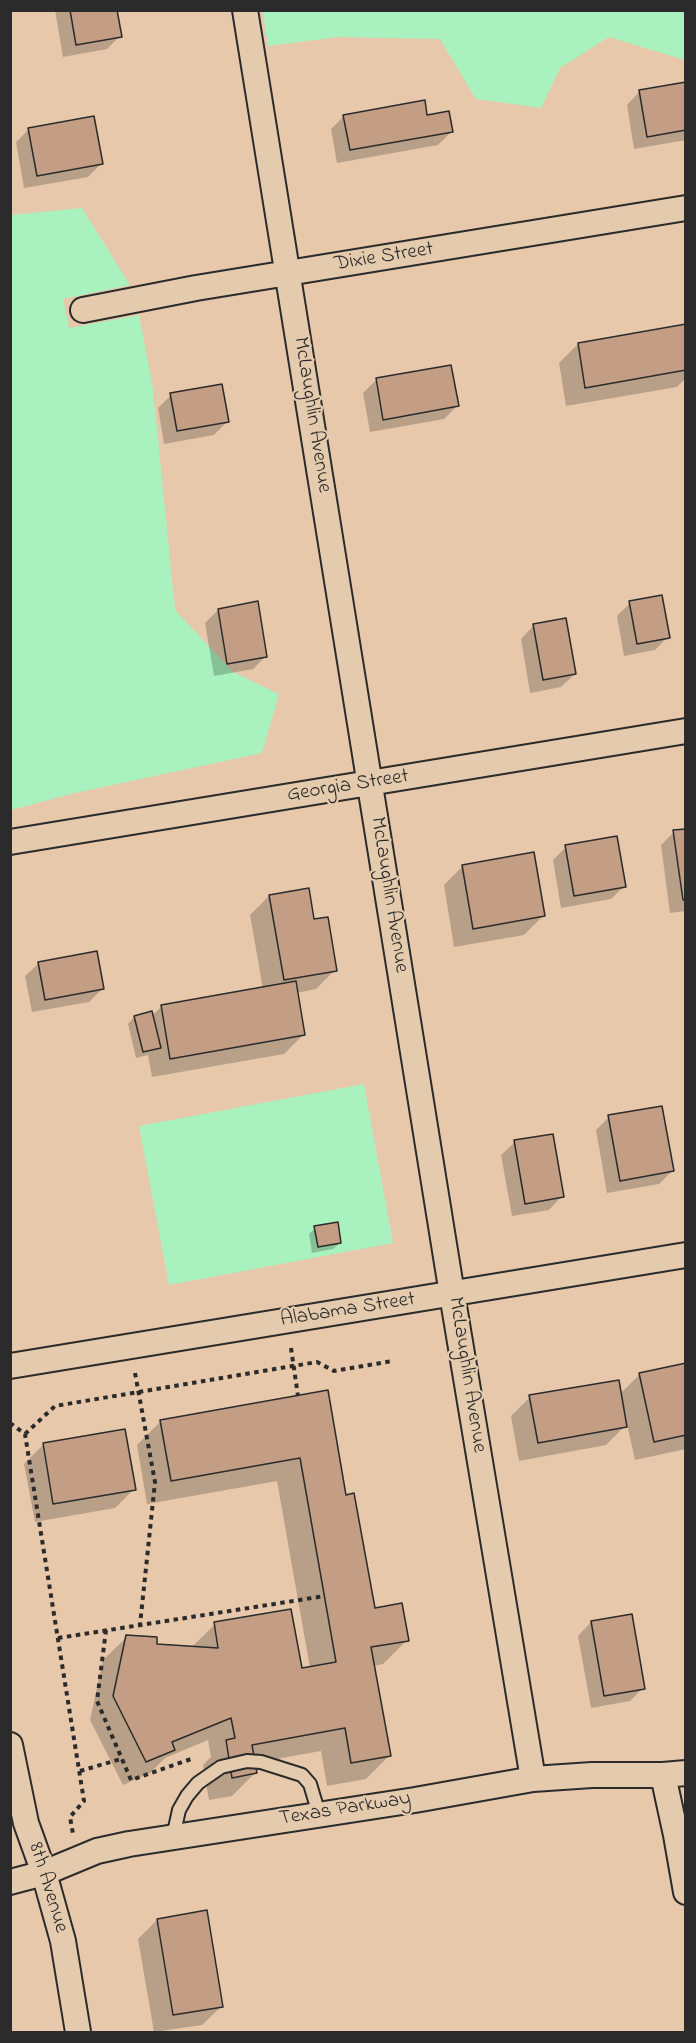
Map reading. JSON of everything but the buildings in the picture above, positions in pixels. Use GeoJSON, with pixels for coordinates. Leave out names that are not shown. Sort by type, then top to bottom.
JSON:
{"type":"FeatureCollection","features":[{"type":"Feature","properties":{"kind":"street","name":"McLaughlin Avenue"},"geometry":{"type":"LineString","coordinates":[[245,10],[452,1294],[533,1779]]}},
{"type":"Feature","properties":{"kind":"street","name":"Dixie Street"},"geometry":{"type":"LineString","coordinates":[[83,310],[289,273],[686,208]]}},
{"type":"Feature","properties":{"kind":"street","name":"Georgia Street"},"geometry":{"type":"LineString","coordinates":[[10,842],[686,731]]}},
{"type":"Feature","properties":{"kind":"street","name":"Alabama Street"},"geometry":{"type":"LineString","coordinates":[[10,1366],[686,1256]]}},
{"type":"Feature","properties":{"kind":"street","name":"8th Avenue"},"geometry":{"type":"LineString","coordinates":[[10,1745],[26,1823],[44,1873],[63,1941],[78,2032]]}},
{"type":"Feature","properties":{"kind":"street","name":"Texas Parkway"},"geometry":{"type":"LineString","coordinates":[[10,1882],[44,1873],[97,1851],[129,1844],[533,1779],[592,1775],[674,1774]]}},
{"type":"Feature","properties":{"kind":"street"},"geometry":{"type":"LineString","coordinates":[[674,1774],[676,1835],[686,1892]]}},
{"type":"Feature","properties":{"kind":"lane"},"geometry":{"type":"LineString","coordinates":[[173,1837],[179,1810],[198,1783],[221,1767],[247,1761],[261,1762],[302,1776],[310,1784],[319,1814]]}},
{"type":"Feature","properties":{"kind":"path"},"geometry":{"type":"LineString","coordinates":[[286,1321],[298,1396]]}},
{"type":"Feature","properties":{"kind":"path"},"geometry":{"type":"LineString","coordinates":[[131,1346],[155,1482],[140,1625]]}},
{"type":"Feature","properties":{"kind":"path"},"geometry":{"type":"LineString","coordinates":[[25,1434],[55,1406],[317,1362],[334,1371],[392,1361]]}},
{"type":"Feature","properties":{"kind":"path"},"geometry":{"type":"LineString","coordinates":[[10,1423],[25,1434],[80,1771],[84,1801],[70,1817],[78,1859]]}},
{"type":"Feature","properties":{"kind":"path"},"geometry":{"type":"LineString","coordinates":[[58,1638],[325,1596]]}},
{"type":"Feature","properties":{"kind":"path"},"geometry":{"type":"LineString","coordinates":[[106,1630],[97,1701],[131,1780],[195,1757]]}},
{"type":"Feature","properties":{"kind":"path"},"geometry":{"type":"LineString","coordinates":[[80,1771],[121,1759]]}},
{"type":"Feature","properties":{"kind":"green space"},"geometry":{"type":"Polygon","coordinates":[[[263,11],[685,11],[685,60],[609,37],[560,68],[541,108],[476,99],[440,39],[338,37],[268,46],[263,11]]]}},
{"type":"Feature","properties":{"kind":"green space"},"geometry":{"type":"Polygon","coordinates":[[[82,208],[130,285],[63,299],[69,328],[139,315],[153,389],[175,610],[233,672],[279,694],[262,753],[75,793],[11,810],[11,215],[82,208]]]}},
{"type":"Feature","properties":{"kind":"green space"},"geometry":{"type":"Polygon","coordinates":[[[364,1084],[393,1243],[169,1285],[139,1126],[364,1084]]]}}]}
